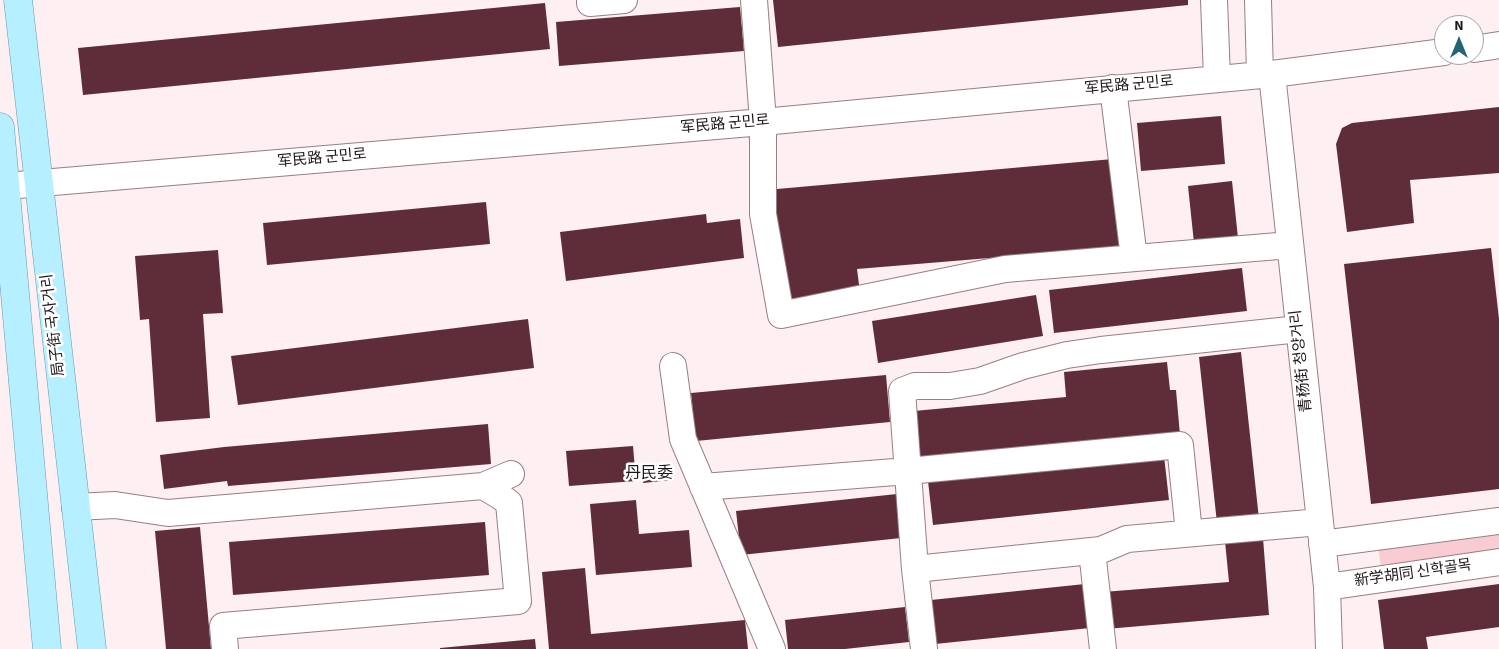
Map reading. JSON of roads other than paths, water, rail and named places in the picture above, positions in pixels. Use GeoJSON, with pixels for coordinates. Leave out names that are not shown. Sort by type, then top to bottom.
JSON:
{"type":"FeatureCollection","features":[{"type":"Feature","properties":{"kind":"main road","name":"局子街 국자거리"},"geometry":{"type":"LineString","coordinates":[[18,0],[92,649]]}},
{"type":"Feature","properties":{"kind":"main road"},"geometry":{"type":"LineString","coordinates":[[0,132],[47,649]]}},
{"type":"Feature","properties":{"kind":"street"},"geometry":{"type":"LineString","coordinates":[[590,0],[590,3],[624,0]]}},
{"type":"Feature","properties":{"kind":"street"},"geometry":{"type":"LineString","coordinates":[[754,0],[763,122],[763,214],[781,315],[1006,269],[1290,246]]}},
{"type":"Feature","properties":{"kind":"street"},"geometry":{"type":"LineString","coordinates":[[1214,0],[1217,78]]}},
{"type":"Feature","properties":{"kind":"street","name":"青杨街 청양거리"},"geometry":{"type":"LineString","coordinates":[[1258,0],[1266,74],[1290,246],[1327,587],[1329,649]]}},
{"type":"Feature","properties":{"kind":"street"},"geometry":{"type":"LineString","coordinates":[[1484,48],[1499,46]]}},
{"type":"Feature","properties":{"kind":"street","name":"军民路 군민로"},"geometry":{"type":"LineString","coordinates":[[6,186],[763,122],[1266,74],[1434,53]]}},
{"type":"Feature","properties":{"kind":"street"},"geometry":{"type":"LineString","coordinates":[[1113,88],[1134,258]]}},
{"type":"Feature","properties":{"kind":"street"},"geometry":{"type":"LineString","coordinates":[[924,649],[915,569],[902,391],[915,386],[950,386],[980,381],[1023,366],[1101,350],[1299,329]]}},
{"type":"Feature","properties":{"kind":"street"},"geometry":{"type":"LineString","coordinates":[[673,366],[683,439],[772,649]]}},
{"type":"Feature","properties":{"kind":"street"},"geometry":{"type":"LineString","coordinates":[[703,487],[908,471],[1180,445],[1189,533]]}},
{"type":"Feature","properties":{"kind":"street"},"geometry":{"type":"LineString","coordinates":[[75,507],[115,506],[168,513],[483,486],[511,474]]}},
{"type":"Feature","properties":{"kind":"street"},"geometry":{"type":"LineString","coordinates":[[225,649],[223,626],[518,601],[509,503],[483,486]]}},
{"type":"Feature","properties":{"kind":"street"},"geometry":{"type":"LineString","coordinates":[[915,569],[1101,550],[1127,539],[1189,533],[1321,533],[1499,521]]}},
{"type":"Feature","properties":{"kind":"street"},"geometry":{"type":"LineString","coordinates":[[1092,551],[1103,649]]}},
{"type":"Feature","properties":{"kind":"street","name":"新学胡同 신학골목"},"geometry":{"type":"LineString","coordinates":[[1327,587],[1499,562]]}},
{"type":"Feature","properties":{"kind":"district","name":"丹民委"},"geometry":{"type":"Point","coordinates":[649,474]}}]}
